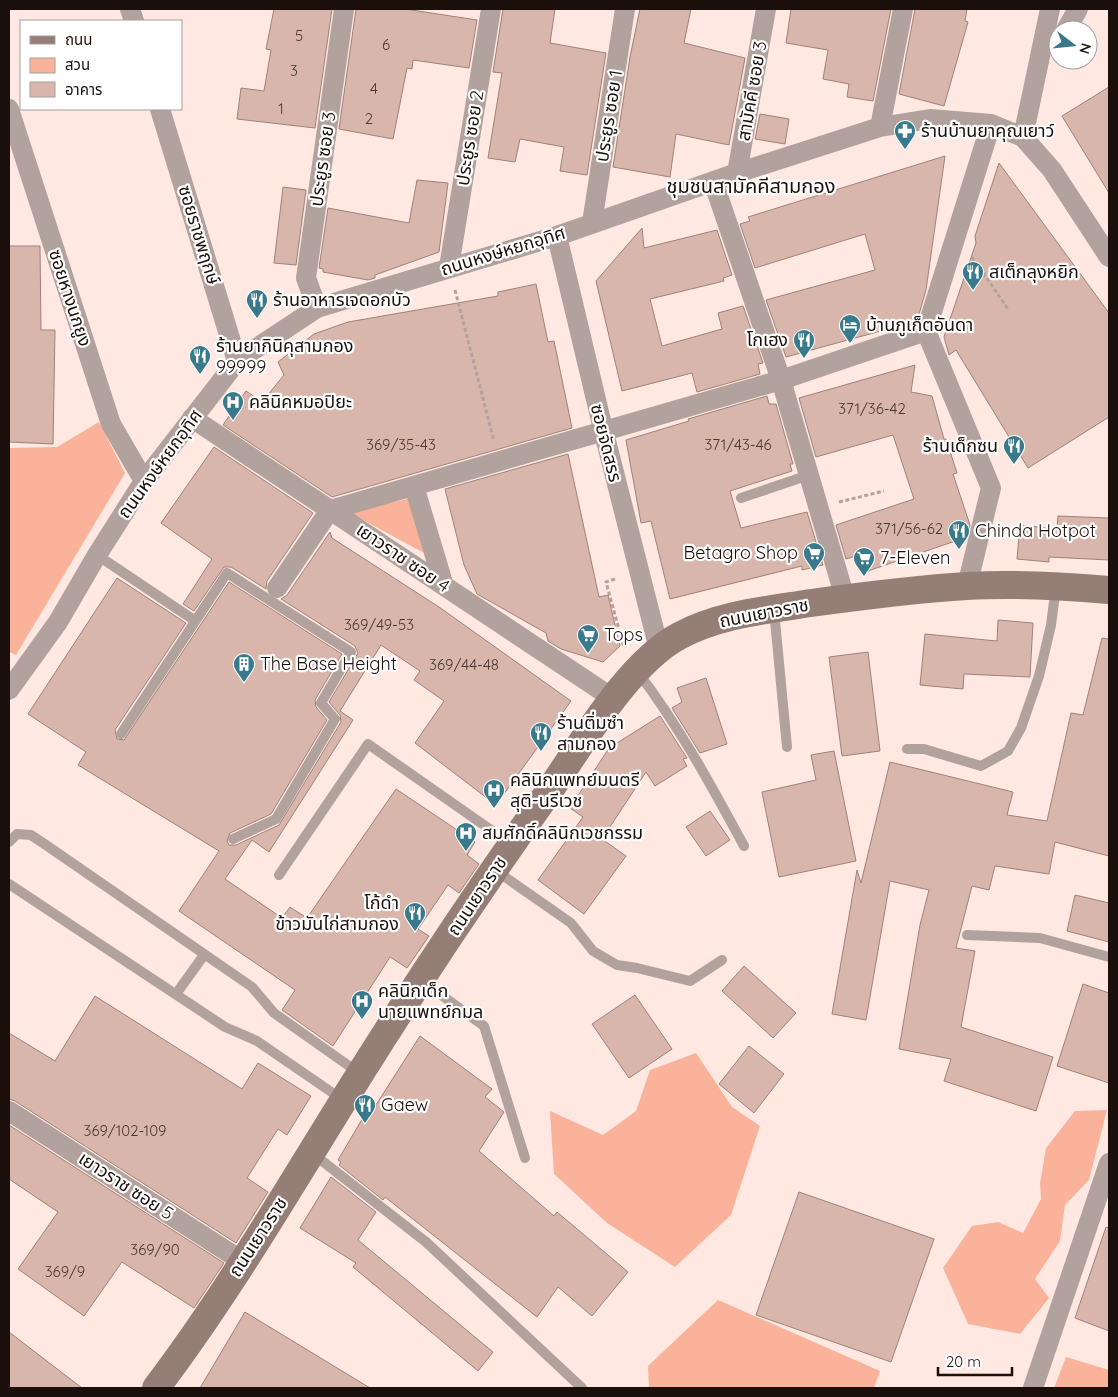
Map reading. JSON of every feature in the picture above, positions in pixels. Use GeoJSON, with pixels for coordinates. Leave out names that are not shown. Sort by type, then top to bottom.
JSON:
{"type":"FeatureCollection","features":[{"type":"Feature","properties":{"kind":"main road","name":"ถนนเยาวราช"},"geometry":{"type":"LineString","coordinates":[[160,1387],[312,1152],[360,1074],[494,869],[614,699],[637,671],[659,649],[681,635],[709,623],[745,613],[846,598],[967,586],[1056,586],[1109,590]]}},
{"type":"Feature","properties":{"kind":"street","name":"ประยูร ซอย 3"},"geometry":{"type":"LineString","coordinates":[[317,308],[306,278],[344,9]]}},
{"type":"Feature","properties":{"kind":"street","name":"ประยูร ซอย 2"},"geometry":{"type":"LineString","coordinates":[[449,267],[491,9]]}},
{"type":"Feature","properties":{"kind":"street","name":"ประยูร ซอย 1"},"geometry":{"type":"LineString","coordinates":[[592,223],[625,9]]}},
{"type":"Feature","properties":{"kind":"street","name":"สามัคคี ซอย 3"},"geometry":{"type":"LineString","coordinates":[[737,173],[766,9]]}},
{"type":"Feature","properties":{"kind":"street"},"geometry":{"type":"LineString","coordinates":[[880,127],[903,9]]}},
{"type":"Feature","properties":{"kind":"street"},"geometry":{"type":"LineString","coordinates":[[1023,137],[1050,9]]}},
{"type":"Feature","properties":{"kind":"street"},"geometry":{"type":"LineString","coordinates":[[1072,20],[1078,9]]}},
{"type":"Feature","properties":{"kind":"street"},"geometry":{"type":"LineString","coordinates":[[1035,83],[1048,60]]}},
{"type":"Feature","properties":{"kind":"street","name":"ซอยหางนกยูง"},"geometry":{"type":"LineString","coordinates":[[9,109],[110,424],[144,481]]}},
{"type":"Feature","properties":{"kind":"street","name":"ซอยราชพฤกษ์"},"geometry":{"type":"LineString","coordinates":[[160,110],[237,361]]}},
{"type":"Feature","properties":{"kind":"street","name":"ถนนหงษ์หยกอุทิศ"},"geometry":{"type":"LineString","coordinates":[[11,682],[58,622],[97,555],[144,481],[237,361],[317,308],[557,236],[713,181],[880,127],[930,119],[991,124],[1023,137],[1052,170],[1109,258]]}},
{"type":"Feature","properties":{"kind":"street"},"geometry":{"type":"LineString","coordinates":[[967,586],[991,488],[926,331],[991,124]]}},
{"type":"Feature","properties":{"kind":"street"},"geometry":{"type":"LineString","coordinates":[[713,181],[781,380],[846,598]]}},
{"type":"Feature","properties":{"kind":"street","name":"ซอยจัดสรร"},"geometry":{"type":"LineString","coordinates":[[557,236],[604,433],[659,649]]}},
{"type":"Feature","properties":{"kind":"street"},"geometry":{"type":"LineString","coordinates":[[276,588],[330,510],[604,433],[781,380],[926,331]]}},
{"type":"Feature","properties":{"kind":"street","name":"เยาวราช ซอย 4"},"geometry":{"type":"LineString","coordinates":[[192,418],[614,699]]}},
{"type":"Feature","properties":{"kind":"street"},"geometry":{"type":"LineString","coordinates":[[414,486],[444,586]]}},
{"type":"Feature","properties":{"kind":"street","name":"เยาวราช ซอย 5"},"geometry":{"type":"LineString","coordinates":[[9,1111],[242,1261]]}},
{"type":"Feature","properties":{"kind":"street"},"geometry":{"type":"LineString","coordinates":[[1033,1388],[1109,1163]]}},
{"type":"Feature","properties":{"kind":"lane"},"geometry":{"type":"LineString","coordinates":[[741,498],[809,476]]}},
{"type":"Feature","properties":{"kind":"lane"},"geometry":{"type":"LineString","coordinates":[[97,555],[194,620]]}},
{"type":"Feature","properties":{"kind":"lane"},"geometry":{"type":"LineString","coordinates":[[122,734],[194,620],[227,573],[352,652],[321,703],[335,719],[276,819],[233,839]]}},
{"type":"Feature","properties":{"kind":"lane"},"geometry":{"type":"LineString","coordinates":[[907,749],[924,749],[981,766],[1008,751],[1021,728],[1039,676],[1052,625],[1056,586]]}},
{"type":"Feature","properties":{"kind":"lane"},"geometry":{"type":"LineString","coordinates":[[774,609],[787,747]]}},
{"type":"Feature","properties":{"kind":"lane"},"geometry":{"type":"LineString","coordinates":[[637,671],[666,710],[697,761],[744,846]]}},
{"type":"Feature","properties":{"kind":"lane"},"geometry":{"type":"LineString","coordinates":[[279,875],[368,744],[512,844]]}},
{"type":"Feature","properties":{"kind":"lane"},"geometry":{"type":"LineString","coordinates":[[9,842],[17,834],[31,835],[252,987],[274,1013],[360,1074]]}},
{"type":"Feature","properties":{"kind":"lane"},"geometry":{"type":"LineString","coordinates":[[494,869],[570,923],[593,951],[617,965],[690,980],[722,960]]}},
{"type":"Feature","properties":{"kind":"lane"},"geometry":{"type":"LineString","coordinates":[[9,884],[225,1028],[257,1041],[344,1100]]}},
{"type":"Feature","properties":{"kind":"lane"},"geometry":{"type":"LineString","coordinates":[[967,936],[1040,938],[1109,957]]}},
{"type":"Feature","properties":{"kind":"lane"},"geometry":{"type":"LineString","coordinates":[[176,994],[204,955]]}},
{"type":"Feature","properties":{"kind":"lane"},"geometry":{"type":"LineString","coordinates":[[421,981],[484,1026],[524,1158]]}},
{"type":"Feature","properties":{"kind":"lane"},"geometry":{"type":"LineString","coordinates":[[312,1152],[426,1242],[582,1388]]}},
{"type":"Feature","properties":{"kind":"path"},"geometry":{"type":"LineString","coordinates":[[956,234],[1008,309]]}},
{"type":"Feature","properties":{"kind":"path"},"geometry":{"type":"LineString","coordinates":[[449,267],[499,462]]}},
{"type":"Feature","properties":{"kind":"path"},"geometry":{"type":"LineString","coordinates":[[819,507],[884,491]]}},
{"type":"Feature","properties":{"kind":"path"},"geometry":{"type":"LineString","coordinates":[[615,579],[606,582],[623,644],[618,650]]}},
{"type":"Feature","properties":{"kind":"green space"},"geometry":{"type":"Polygon","coordinates":[[[99,422],[125,473],[16,655],[9,652],[9,448],[57,447],[99,422]]]}},
{"type":"Feature","properties":{"kind":"green space"},"geometry":{"type":"Polygon","coordinates":[[[411,498],[426,554],[348,512],[411,498]]]}},
{"type":"Feature","properties":{"kind":"green space"},"geometry":{"type":"Polygon","coordinates":[[[696,1053],[732,1107],[760,1126],[731,1215],[675,1267],[607,1223],[554,1174],[550,1111],[603,1135],[636,1111],[650,1070],[696,1053]]]}},
{"type":"Feature","properties":{"kind":"green space"},"geometry":{"type":"Polygon","coordinates":[[[1107,1110],[1089,1180],[1065,1205],[1060,1241],[1035,1279],[1049,1298],[1020,1334],[968,1324],[943,1268],[972,1226],[998,1222],[1023,1233],[1041,1199],[1040,1183],[1046,1148],[1075,1111],[1107,1110]]]}},
{"type":"Feature","properties":{"kind":"green space"},"geometry":{"type":"Polygon","coordinates":[[[718,1300],[880,1371],[874,1388],[649,1388],[648,1366],[718,1300]]]}},
{"type":"Feature","properties":{"kind":"green space"},"geometry":{"type":"Polygon","coordinates":[[[1066,1357],[1109,1370],[1109,1388],[1054,1388],[1066,1357]]]}},
{"type":"Feature","properties":{"kind":"building"},"geometry":{"type":"Polygon","coordinates":[[[274,9],[332,9],[315,128],[237,119],[241,88],[264,91],[271,50],[266,49],[274,9]]]}},
{"type":"Feature","properties":{"kind":"building"},"geometry":{"type":"Polygon","coordinates":[[[356,9],[405,9],[477,20],[469,68],[413,60],[412,69],[407,68],[393,139],[339,129],[356,9]]]}},
{"type":"Feature","properties":{"kind":"building"},"geometry":{"type":"Polygon","coordinates":[[[503,9],[555,9],[550,43],[606,53],[587,175],[560,171],[564,147],[520,139],[515,162],[488,158],[502,73],[493,72],[503,9]]]}},
{"type":"Feature","properties":{"kind":"building"},"geometry":{"type":"Polygon","coordinates":[[[640,9],[691,9],[684,43],[745,58],[729,145],[676,134],[670,177],[613,167],[630,57],[640,9]]]}},
{"type":"Feature","properties":{"kind":"building"},"geometry":{"type":"Polygon","coordinates":[[[791,9],[891,9],[873,101],[847,97],[849,84],[823,79],[828,50],[786,43],[791,9]]]}},
{"type":"Feature","properties":{"kind":"building"},"geometry":{"type":"Polygon","coordinates":[[[915,9],[967,9],[965,21],[968,22],[944,106],[899,94],[915,9]]]}},
{"type":"Feature","properties":{"kind":"building"},"geometry":{"type":"Polygon","coordinates":[[[1109,87],[1109,193],[1062,116],[1109,87]]]}},
{"type":"Feature","properties":{"kind":"building"},"geometry":{"type":"Polygon","coordinates":[[[760,114],[789,119],[785,144],[755,139],[760,114]]]}},
{"type":"Feature","properties":{"kind":"building"},"geometry":{"type":"Polygon","coordinates":[[[945,156],[926,290],[917,321],[786,357],[766,300],[875,270],[865,234],[755,268],[740,224],[750,221],[748,217],[945,156]]]}},
{"type":"Feature","properties":{"kind":"building"},"geometry":{"type":"Polygon","coordinates":[[[999,163],[1109,313],[1109,417],[1028,468],[956,350],[949,355],[944,337],[976,243],[975,236],[999,163]]]}},
{"type":"Feature","properties":{"kind":"building"},"geometry":{"type":"Polygon","coordinates":[[[417,180],[448,183],[439,252],[375,275],[375,278],[368,280],[323,272],[323,269],[319,268],[328,208],[409,223],[417,180]]]}},
{"type":"Feature","properties":{"kind":"building"},"geometry":{"type":"Polygon","coordinates":[[[283,187],[306,190],[296,265],[274,263],[283,187]]]}},
{"type":"Feature","properties":{"kind":"building"},"geometry":{"type":"Polygon","coordinates":[[[642,228],[644,248],[717,230],[732,275],[723,278],[724,281],[650,299],[662,346],[722,329],[718,313],[743,306],[763,363],[758,364],[760,374],[697,392],[692,373],[622,391],[596,281],[642,228]]]}},
{"type":"Feature","properties":{"kind":"building"},"geometry":{"type":"Polygon","coordinates":[[[9,246],[40,246],[41,330],[55,330],[53,444],[9,442],[9,246]]]}},
{"type":"Feature","properties":{"kind":"building"},"geometry":{"type":"Polygon","coordinates":[[[536,284],[548,342],[554,341],[572,428],[332,497],[223,425],[246,391],[262,402],[284,375],[278,362],[314,334],[348,322],[498,296],[498,292],[536,284]]]}},
{"type":"Feature","properties":{"kind":"building"},"geometry":{"type":"Polygon","coordinates":[[[915,365],[911,392],[932,396],[944,439],[946,439],[957,473],[953,474],[970,525],[967,537],[862,573],[856,556],[846,559],[836,525],[914,499],[893,435],[816,457],[799,398],[915,365]]]}},
{"type":"Feature","properties":{"kind":"building"},"geometry":{"type":"Polygon","coordinates":[[[767,396],[769,404],[776,404],[793,464],[790,464],[792,471],[730,491],[741,528],[807,512],[823,565],[802,570],[802,566],[670,599],[651,521],[641,523],[626,440],[689,421],[688,419],[767,396]]]}},
{"type":"Feature","properties":{"kind":"building"},"geometry":{"type":"Polygon","coordinates":[[[214,447],[313,513],[267,581],[266,589],[231,567],[224,567],[194,611],[183,604],[212,559],[161,523],[214,447]]]}},
{"type":"Feature","properties":{"kind":"building"},"geometry":{"type":"Polygon","coordinates":[[[568,454],[599,597],[608,595],[620,646],[603,662],[561,649],[548,641],[546,633],[477,594],[464,565],[445,489],[568,454]]]}},
{"type":"Feature","properties":{"kind":"building"},"geometry":{"type":"Polygon","coordinates":[[[1058,516],[1109,518],[1109,560],[1049,557],[1049,562],[1017,559],[1020,525],[1057,529],[1058,516]]]}},
{"type":"Feature","properties":{"kind":"building"},"geometry":{"type":"Polygon","coordinates":[[[330,532],[332,538],[439,607],[571,701],[496,805],[415,743],[444,701],[414,680],[420,671],[381,645],[340,711],[353,720],[269,852],[252,840],[225,879],[282,918],[290,907],[307,918],[396,789],[475,842],[467,855],[479,864],[459,893],[448,885],[418,929],[429,936],[407,968],[390,957],[333,1046],[282,1010],[295,990],[179,911],[219,851],[78,765],[86,752],[28,714],[117,578],[186,623],[115,730],[117,739],[124,740],[229,582],[342,654],[315,700],[316,707],[327,720],[271,814],[230,833],[227,841],[229,845],[236,845],[279,825],[341,722],[340,715],[329,702],[358,653],[355,646],[281,599],[287,595],[330,532]]]}},
{"type":"Feature","properties":{"kind":"building"},"geometry":{"type":"Polygon","coordinates":[[[998,620],[1033,623],[1030,677],[964,674],[963,689],[920,685],[925,634],[997,641],[998,620]]]}},
{"type":"Feature","properties":{"kind":"building"},"geometry":{"type":"Polygon","coordinates":[[[1102,638],[1109,639],[1109,856],[1055,842],[1049,874],[995,866],[989,890],[972,886],[956,948],[975,951],[961,1027],[1053,1057],[1036,1111],[944,1081],[951,1059],[899,1049],[920,925],[929,890],[890,881],[866,1020],[832,1014],[857,870],[861,883],[890,762],[1013,792],[1007,815],[1047,821],[1071,713],[1083,715],[1102,638]]]}},
{"type":"Feature","properties":{"kind":"building"},"geometry":{"type":"Polygon","coordinates":[[[868,652],[880,751],[842,756],[829,657],[868,652]]]}},
{"type":"Feature","properties":{"kind":"building"},"geometry":{"type":"Polygon","coordinates":[[[706,678],[727,744],[700,753],[672,708],[682,702],[677,688],[706,678]]]}},
{"type":"Feature","properties":{"kind":"building"},"geometry":{"type":"Polygon","coordinates":[[[660,716],[687,758],[683,759],[687,766],[655,786],[646,772],[602,839],[626,856],[584,914],[538,880],[583,817],[570,808],[609,748],[660,716]]]}},
{"type":"Feature","properties":{"kind":"building"},"geometry":{"type":"Polygon","coordinates":[[[834,751],[856,861],[779,877],[762,792],[816,780],[811,755],[834,751]]]}},
{"type":"Feature","properties":{"kind":"building"},"geometry":{"type":"Polygon","coordinates":[[[710,811],[730,840],[706,856],[686,827],[710,811]]]}},
{"type":"Feature","properties":{"kind":"building"},"geometry":{"type":"Polygon","coordinates":[[[1075,895],[1109,903],[1109,942],[1067,931],[1075,895]]]}},
{"type":"Feature","properties":{"kind":"building"},"geometry":{"type":"Polygon","coordinates":[[[744,966],[796,1013],[773,1038],[722,991],[744,966]]]}},
{"type":"Feature","properties":{"kind":"building"},"geometry":{"type":"Polygon","coordinates":[[[1083,984],[1109,993],[1109,1083],[1057,1066],[1083,984]]]}},
{"type":"Feature","properties":{"kind":"building"},"geometry":{"type":"Polygon","coordinates":[[[635,995],[672,1049],[629,1078],[592,1024],[635,995]]]}},
{"type":"Feature","properties":{"kind":"building"},"geometry":{"type":"Polygon","coordinates":[[[95,996],[242,1089],[258,1063],[311,1096],[287,1135],[278,1129],[247,1178],[268,1192],[236,1243],[15,1101],[9,1099],[9,1033],[55,1061],[95,996]]]}},
{"type":"Feature","properties":{"kind":"building"},"geometry":{"type":"Polygon","coordinates":[[[420,1036],[492,1089],[485,1097],[504,1112],[479,1151],[554,1216],[557,1212],[628,1272],[592,1316],[558,1287],[537,1317],[385,1197],[383,1200],[339,1165],[341,1162],[338,1160],[364,1116],[367,1119],[420,1036]]]}},
{"type":"Feature","properties":{"kind":"building"},"geometry":{"type":"Polygon","coordinates":[[[749,1046],[784,1074],[754,1113],[719,1084],[749,1046]]]}},
{"type":"Feature","properties":{"kind":"building"},"geometry":{"type":"Polygon","coordinates":[[[9,1125],[224,1263],[194,1308],[122,1262],[84,1316],[18,1269],[58,1212],[9,1179],[9,1125]]]}},
{"type":"Feature","properties":{"kind":"building"},"geometry":{"type":"Polygon","coordinates":[[[331,1177],[376,1212],[358,1240],[493,1352],[478,1371],[353,1267],[356,1263],[300,1228],[331,1177]]]}},
{"type":"Feature","properties":{"kind":"building"},"geometry":{"type":"Polygon","coordinates":[[[799,1192],[934,1239],[891,1362],[756,1315],[799,1192]]]}},
{"type":"Feature","properties":{"kind":"building"},"geometry":{"type":"Polygon","coordinates":[[[1106,1227],[1109,1228],[1109,1331],[1075,1318],[1106,1227]]]}},
{"type":"Feature","properties":{"kind":"building"},"geometry":{"type":"Polygon","coordinates":[[[245,1312],[370,1388],[200,1388],[245,1312]]]}},
{"type":"Feature","properties":{"kind":"building"},"geometry":{"type":"Polygon","coordinates":[[[9,1332],[82,1388],[9,1388],[9,1332]]]}},
{"type":"Feature","properties":{"kind":"place","name":"ร้านบ้านยาคุณเยาว์"},"geometry":{"type":"Point","coordinates":[905,150]}},
{"type":"Feature","properties":{"kind":"place","name":"สเต็กลุงหยิก"},"geometry":{"type":"Point","coordinates":[973,291]}},
{"type":"Feature","properties":{"kind":"place","name":"ร้านอาหารเจดอกบัว"},"geometry":{"type":"Point","coordinates":[257,319]}},
{"type":"Feature","properties":{"kind":"place","name":"บ้านภูเก็ตอันดา"},"geometry":{"type":"Point","coordinates":[850,344]}},
{"type":"Feature","properties":{"kind":"place","name":"โกเฮง"},"geometry":{"type":"Point","coordinates":[804,359]}},
{"type":"Feature","properties":{"kind":"place","name":"ร้านยากินิคุสามกอง 99999"},"geometry":{"type":"Point","coordinates":[200,375]}},
{"type":"Feature","properties":{"kind":"place","name":"คลินิคหมอปิยะ"},"geometry":{"type":"Point","coordinates":[233,421]}},
{"type":"Feature","properties":{"kind":"place","name":"ร้านเด็กซน"},"geometry":{"type":"Point","coordinates":[1014,465]}},
{"type":"Feature","properties":{"kind":"place","name":"Chinda Hotpot"},"geometry":{"type":"Point","coordinates":[959,550]}},
{"type":"Feature","properties":{"kind":"place","name":"Betagro Shop"},"geometry":{"type":"Point","coordinates":[814,572]}},
{"type":"Feature","properties":{"kind":"place","name":"7-Eleven"},"geometry":{"type":"Point","coordinates":[864,577]}},
{"type":"Feature","properties":{"kind":"place","name":"Tops"},"geometry":{"type":"Point","coordinates":[588,654]}},
{"type":"Feature","properties":{"kind":"place","name":"The Base Height"},"geometry":{"type":"Point","coordinates":[244,683]}},
{"type":"Feature","properties":{"kind":"place","name":"ร้านติ่มซำ สามกอง"},"geometry":{"type":"Point","coordinates":[541,752]}},
{"type":"Feature","properties":{"kind":"place","name":"คลินิกแพทย์มนตรี สุติ-นรีเวช"},"geometry":{"type":"Point","coordinates":[494,809]}},
{"type":"Feature","properties":{"kind":"place","name":"สมศักดิ์คลินิกเวชกรรม"},"geometry":{"type":"Point","coordinates":[466,852]}},
{"type":"Feature","properties":{"kind":"place","name":"โก้ดำ ข้าวมันไก่สามกอง"},"geometry":{"type":"Point","coordinates":[415,932]}},
{"type":"Feature","properties":{"kind":"place","name":"คลินิกเด็ก นายแพทย์กมล"},"geometry":{"type":"Point","coordinates":[362,1020]}},
{"type":"Feature","properties":{"kind":"place","name":"Gaew"},"geometry":{"type":"Point","coordinates":[365,1124]}},
{"type":"Feature","properties":{"kind":"district","name":"ชุมชนสามัคคีสามกอง"},"geometry":{"type":"Point","coordinates":[751,186]}}]}
